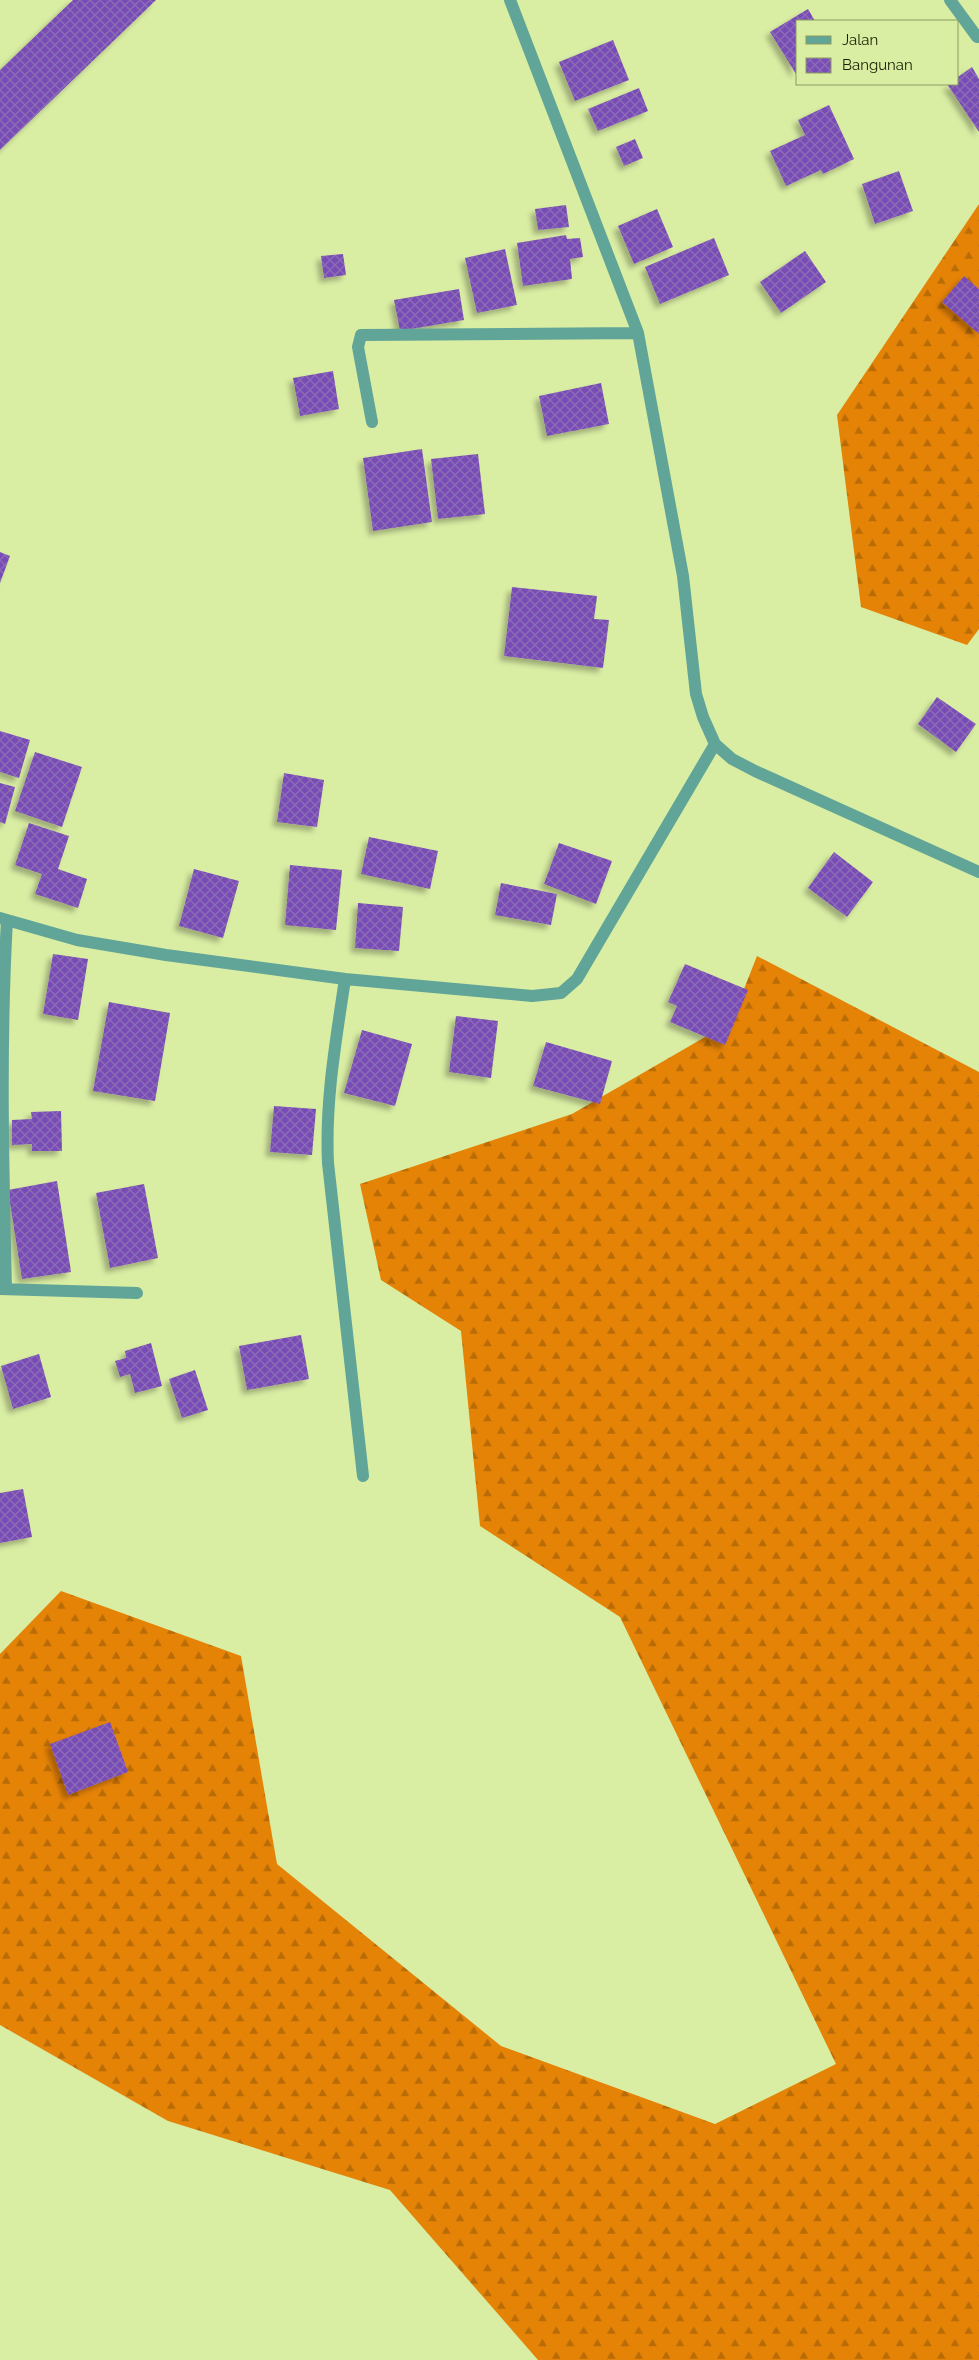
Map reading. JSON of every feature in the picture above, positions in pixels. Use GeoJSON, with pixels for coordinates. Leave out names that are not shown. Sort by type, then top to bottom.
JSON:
{"type":"FeatureCollection","features":[{"type":"Feature","properties":{"kind":"street"},"geometry":{"type":"LineString","coordinates":[[510,0],[638,334],[684,576],[696,694],[714,744],[732,759],[755,771],[979,872]]}},
{"type":"Feature","properties":{"kind":"street"},"geometry":{"type":"LineString","coordinates":[[950,0],[977,37]]}},
{"type":"Feature","properties":{"kind":"street"},"geometry":{"type":"LineString","coordinates":[[372,422],[358,347],[361,335],[638,334]]}},
{"type":"Feature","properties":{"kind":"street"},"geometry":{"type":"LineString","coordinates":[[138,1293],[3,1289],[1,1047],[3,919],[95,943],[166,955],[345,979],[548,996],[561,992],[577,979],[714,744]]}},
{"type":"Feature","properties":{"kind":"street"},"geometry":{"type":"LineString","coordinates":[[345,979],[332,1072],[327,1131],[329,1173],[362,1476]]}},
{"type":"Feature","properties":{"kind":"green space"},"geometry":{"type":"Polygon","coordinates":[[[979,204],[979,629],[967,645],[861,607],[837,415],[979,204]]]}},
{"type":"Feature","properties":{"kind":"green space"},"geometry":{"type":"Polygon","coordinates":[[[757,956],[979,1072],[979,2360],[538,2360],[390,2190],[168,2121],[0,2025],[0,1654],[61,1591],[241,1656],[277,1864],[501,2046],[715,2124],[836,2064],[620,1617],[480,1526],[461,1331],[381,1280],[360,1184],[572,1114],[731,1022],[757,956]]]}},
{"type":"Feature","properties":{"kind":"building"},"geometry":{"type":"Polygon","coordinates":[[[73,0],[156,0],[0,150],[0,70],[73,0]]]}},
{"type":"Feature","properties":{"kind":"building"},"geometry":{"type":"Polygon","coordinates":[[[808,9],[814,20],[796,20],[796,74],[770,32],[808,9]]]}},
{"type":"Feature","properties":{"kind":"building"},"geometry":{"type":"Polygon","coordinates":[[[613,40],[629,80],[575,101],[559,62],[613,40]]]}},
{"type":"Feature","properties":{"kind":"building"},"geometry":{"type":"Polygon","coordinates":[[[972,67],[979,79],[979,132],[948,85],[959,85],[959,76],[972,67]]]}},
{"type":"Feature","properties":{"kind":"building"},"geometry":{"type":"Polygon","coordinates":[[[639,88],[648,111],[598,131],[588,109],[639,88]]]}},
{"type":"Feature","properties":{"kind":"building"},"geometry":{"type":"Polygon","coordinates":[[[829,105],[854,159],[823,174],[821,170],[786,186],[770,151],[805,135],[798,120],[829,105]]]}},
{"type":"Feature","properties":{"kind":"building"},"geometry":{"type":"Polygon","coordinates":[[[635,139],[643,158],[624,166],[616,147],[635,139]]]}},
{"type":"Feature","properties":{"kind":"building"},"geometry":{"type":"Polygon","coordinates":[[[899,171],[913,211],[875,224],[862,184],[899,171]]]}},
{"type":"Feature","properties":{"kind":"building"},"geometry":{"type":"Polygon","coordinates":[[[566,205],[569,227],[538,230],[535,209],[566,205]]]}},
{"type":"Feature","properties":{"kind":"building"},"geometry":{"type":"Polygon","coordinates":[[[657,209],[673,247],[634,264],[618,226],[657,209]]]}},
{"type":"Feature","properties":{"kind":"building"},"geometry":{"type":"Polygon","coordinates":[[[566,235],[567,239],[580,238],[583,257],[570,259],[572,279],[523,286],[517,243],[566,235]]]}},
{"type":"Feature","properties":{"kind":"building"},"geometry":{"type":"Polygon","coordinates":[[[714,238],[729,275],[660,304],[645,267],[714,238]]]}},
{"type":"Feature","properties":{"kind":"building"},"geometry":{"type":"Polygon","coordinates":[[[505,249],[517,305],[477,313],[465,258],[505,249]]]}},
{"type":"Feature","properties":{"kind":"building"},"geometry":{"type":"Polygon","coordinates":[[[805,251],[826,282],[781,313],[760,282],[805,251]]]}},
{"type":"Feature","properties":{"kind":"building"},"geometry":{"type":"Polygon","coordinates":[[[343,254],[346,275],[324,278],[321,256],[343,254]]]}},
{"type":"Feature","properties":{"kind":"building"},"geometry":{"type":"Polygon","coordinates":[[[964,276],[979,289],[979,334],[942,302],[964,276]]]}},
{"type":"Feature","properties":{"kind":"building"},"geometry":{"type":"Polygon","coordinates":[[[459,289],[464,320],[400,331],[394,300],[459,289]]]}},
{"type":"Feature","properties":{"kind":"building"},"geometry":{"type":"Polygon","coordinates":[[[333,371],[339,409],[300,416],[293,378],[333,371]]]}},
{"type":"Feature","properties":{"kind":"building"},"geometry":{"type":"Polygon","coordinates":[[[601,383],[609,424],[547,436],[539,396],[601,383]]]}},
{"type":"Feature","properties":{"kind":"building"},"geometry":{"type":"Polygon","coordinates":[[[422,449],[432,522],[373,531],[363,458],[422,449]]]}},
{"type":"Feature","properties":{"kind":"building"},"geometry":{"type":"Polygon","coordinates":[[[478,454],[485,514],[438,519],[431,459],[478,454]]]}},
{"type":"Feature","properties":{"kind":"building"},"geometry":{"type":"Polygon","coordinates":[[[0,552],[10,556],[0,583],[0,552]]]}},
{"type":"Feature","properties":{"kind":"building"},"geometry":{"type":"Polygon","coordinates":[[[512,587],[597,596],[594,619],[609,620],[603,668],[504,656],[512,587]]]}},
{"type":"Feature","properties":{"kind":"building"},"geometry":{"type":"Polygon","coordinates":[[[937,697],[976,724],[956,752],[918,724],[937,697]]]}},
{"type":"Feature","properties":{"kind":"building"},"geometry":{"type":"Polygon","coordinates":[[[0,731],[30,740],[19,778],[0,772],[0,731]]]}},
{"type":"Feature","properties":{"kind":"building"},"geometry":{"type":"Polygon","coordinates":[[[35,752],[82,767],[62,827],[15,811],[35,752]]]}},
{"type":"Feature","properties":{"kind":"building"},"geometry":{"type":"Polygon","coordinates":[[[284,773],[324,780],[317,827],[277,822],[284,773]]]}},
{"type":"Feature","properties":{"kind":"building"},"geometry":{"type":"Polygon","coordinates":[[[0,783],[15,787],[5,824],[0,822],[0,783]]]}},
{"type":"Feature","properties":{"kind":"building"},"geometry":{"type":"Polygon","coordinates":[[[29,823],[69,836],[58,869],[87,879],[78,908],[35,894],[42,874],[15,865],[29,823]]]}},
{"type":"Feature","properties":{"kind":"building"},"geometry":{"type":"Polygon","coordinates":[[[369,837],[438,851],[430,889],[361,874],[369,837]]]}},
{"type":"Feature","properties":{"kind":"building"},"geometry":{"type":"Polygon","coordinates":[[[559,843],[612,861],[596,904],[544,884],[559,843]]]}},
{"type":"Feature","properties":{"kind":"building"},"geometry":{"type":"Polygon","coordinates":[[[834,852],[873,882],[847,917],[808,888],[834,852]]]}},
{"type":"Feature","properties":{"kind":"building"},"geometry":{"type":"Polygon","coordinates":[[[290,865],[342,870],[336,930],[285,925],[290,865]]]}},
{"type":"Feature","properties":{"kind":"building"},"geometry":{"type":"Polygon","coordinates":[[[194,869],[239,881],[223,938],[179,926],[194,869]]]}},
{"type":"Feature","properties":{"kind":"building"},"geometry":{"type":"Polygon","coordinates":[[[501,883],[557,894],[551,925],[495,915],[501,883]]]}},
{"type":"Feature","properties":{"kind":"building"},"geometry":{"type":"Polygon","coordinates":[[[358,903],[403,907],[399,951],[355,948],[358,903]]]}},
{"type":"Feature","properties":{"kind":"building"},"geometry":{"type":"Polygon","coordinates":[[[53,954],[88,959],[78,1020],[43,1014],[53,954]]]}},
{"type":"Feature","properties":{"kind":"building"},"geometry":{"type":"Polygon","coordinates":[[[685,964],[748,990],[725,1045],[670,1022],[677,1006],[668,1002],[685,964]]]}},
{"type":"Feature","properties":{"kind":"building"},"geometry":{"type":"Polygon","coordinates":[[[109,1002],[170,1013],[155,1101],[93,1091],[109,1002]]]}},
{"type":"Feature","properties":{"kind":"building"},"geometry":{"type":"Polygon","coordinates":[[[456,1016],[498,1021],[491,1078],[449,1072],[456,1016]]]}},
{"type":"Feature","properties":{"kind":"building"},"geometry":{"type":"Polygon","coordinates":[[[362,1030],[412,1044],[395,1106],[344,1093],[362,1030]]]}},
{"type":"Feature","properties":{"kind":"building"},"geometry":{"type":"Polygon","coordinates":[[[546,1042],[612,1061],[600,1104],[533,1086],[546,1042]]]}},
{"type":"Feature","properties":{"kind":"building"},"geometry":{"type":"Polygon","coordinates":[[[274,1106],[316,1109],[312,1155],[270,1152],[274,1106]]]}},
{"type":"Feature","properties":{"kind":"building"},"geometry":{"type":"Polygon","coordinates":[[[61,1111],[62,1151],[32,1151],[32,1144],[12,1145],[12,1120],[32,1119],[31,1112],[61,1111]]]}},
{"type":"Feature","properties":{"kind":"building"},"geometry":{"type":"Polygon","coordinates":[[[57,1181],[71,1272],[22,1279],[8,1190],[57,1181]]]}},
{"type":"Feature","properties":{"kind":"building"},"geometry":{"type":"Polygon","coordinates":[[[144,1184],[158,1258],[110,1268],[96,1193],[144,1184]]]}},
{"type":"Feature","properties":{"kind":"building"},"geometry":{"type":"Polygon","coordinates":[[[301,1335],[309,1379],[247,1390],[239,1346],[301,1335]]]}},
{"type":"Feature","properties":{"kind":"building"},"geometry":{"type":"Polygon","coordinates":[[[151,1343],[162,1386],[135,1393],[130,1374],[120,1377],[115,1361],[126,1358],[125,1351],[151,1343]]]}},
{"type":"Feature","properties":{"kind":"building"},"geometry":{"type":"Polygon","coordinates":[[[39,1354],[51,1397],[13,1409],[1,1366],[39,1354]]]}},
{"type":"Feature","properties":{"kind":"building"},"geometry":{"type":"Polygon","coordinates":[[[195,1370],[208,1410],[182,1418],[169,1379],[195,1370]]]}},
{"type":"Feature","properties":{"kind":"building"},"geometry":{"type":"Polygon","coordinates":[[[23,1489],[32,1537],[0,1543],[0,1493],[23,1489]]]}},
{"type":"Feature","properties":{"kind":"building"},"geometry":{"type":"Polygon","coordinates":[[[110,1722],[128,1772],[68,1795],[50,1744],[110,1722]]]}}]}
